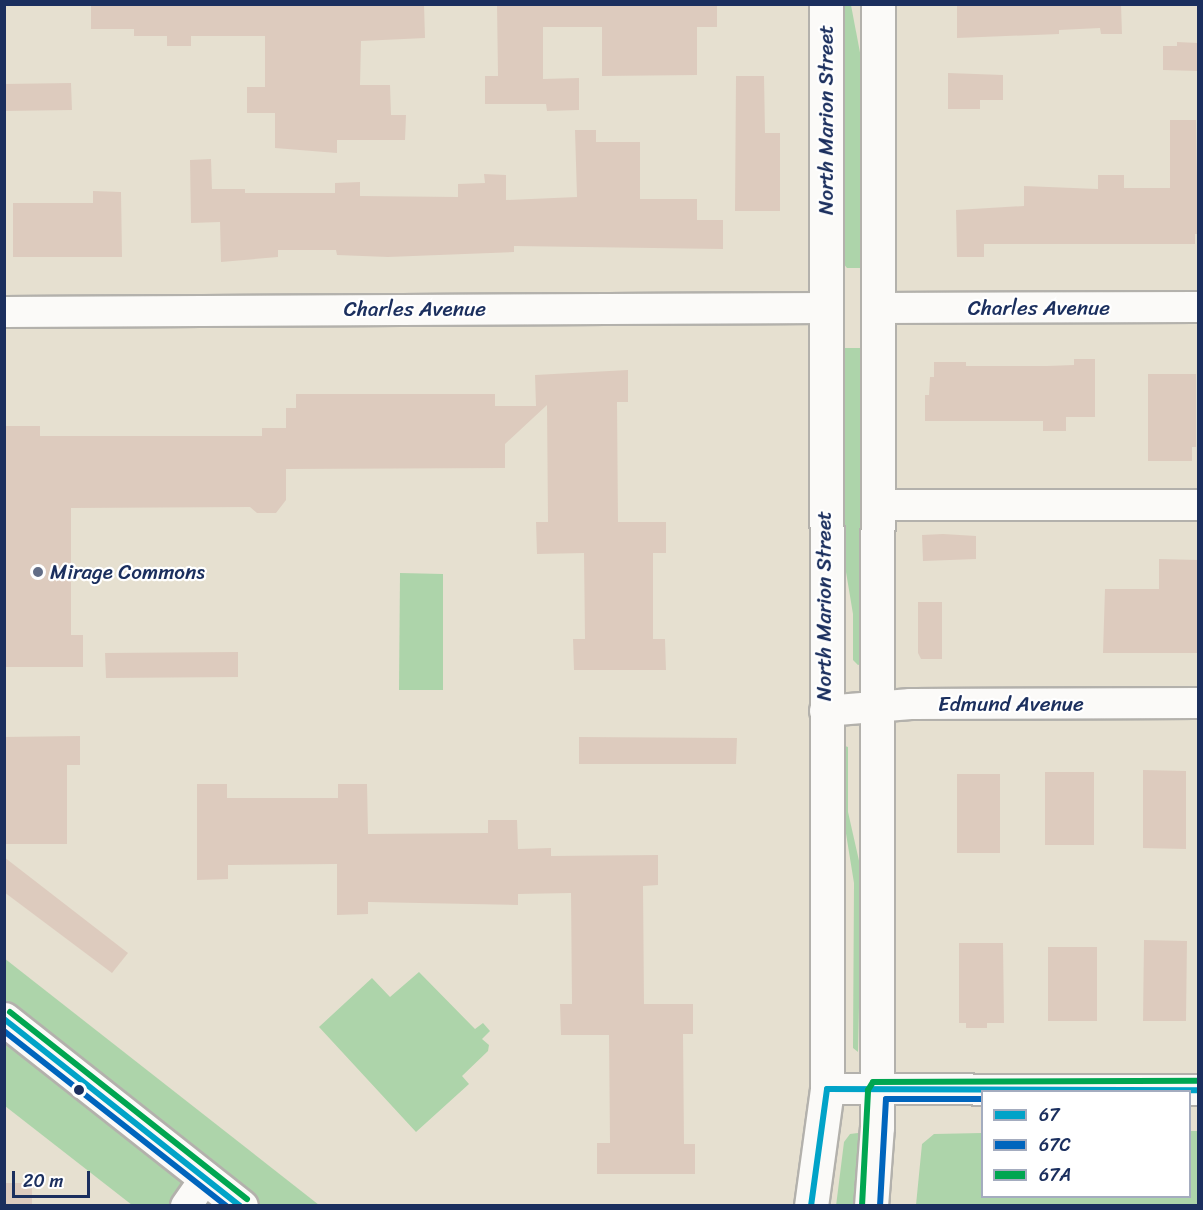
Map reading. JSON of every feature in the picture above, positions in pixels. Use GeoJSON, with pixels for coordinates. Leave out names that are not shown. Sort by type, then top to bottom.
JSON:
{"type":"FeatureCollection","features":[{"type":"Feature","properties":{"kind":"main road","name":"North Marion Street"},"geometry":{"type":"LineString","coordinates":[[811,1206],[827,1089],[825,4]]}},
{"type":"Feature","properties":{"kind":"main road"},"geometry":{"type":"LineString","coordinates":[[871,1206],[877,1090],[880,505],[878,4]]}},
{"type":"Feature","properties":{"kind":"main road"},"geometry":{"type":"LineString","coordinates":[[4,1019],[242,1206]]}},
{"type":"Feature","properties":{"kind":"street","name":"Charles Avenue"},"geometry":{"type":"LineString","coordinates":[[880,308],[1198,307]]}},
{"type":"Feature","properties":{"kind":"street","name":"Charles Avenue"},"geometry":{"type":"LineString","coordinates":[[4,312],[825,308]]}},
{"type":"Feature","properties":{"kind":"street"},"geometry":{"type":"LineString","coordinates":[[880,505],[1198,505]]}},
{"type":"Feature","properties":{"kind":"street","name":"Edmund Avenue"},"geometry":{"type":"LineString","coordinates":[[825,711],[878,706],[1198,703]]}},
{"type":"Feature","properties":{"kind":"street"},"geometry":{"type":"LineString","coordinates":[[827,1089],[1198,1090]]}},
{"type":"Feature","properties":{"kind":"street"},"geometry":{"type":"LineString","coordinates":[[186,1206],[206,1178]]}},
{"type":"Feature","properties":{"kind":"green space"},"geometry":{"type":"Polygon","coordinates":[[[843,5],[851,5],[861,58],[864,110],[862,268],[847,268],[843,263],[843,5]]]}},
{"type":"Feature","properties":{"kind":"green space"},"geometry":{"type":"Polygon","coordinates":[[[843,348],[864,348],[861,664],[858,665],[853,660],[853,614],[840,536],[843,348]]]}},
{"type":"Feature","properties":{"kind":"green space"},"geometry":{"type":"Polygon","coordinates":[[[400,573],[443,574],[443,690],[399,690],[400,573]]]}},
{"type":"Feature","properties":{"kind":"green space"},"geometry":{"type":"Polygon","coordinates":[[[842,745],[848,747],[848,812],[862,874],[858,1052],[853,1048],[854,883],[842,809],[842,745]]]}},
{"type":"Feature","properties":{"kind":"green space"},"geometry":{"type":"Polygon","coordinates":[[[4,958],[319,1205],[132,1205],[5,1106],[4,958]]]}},
{"type":"Feature","properties":{"kind":"green space"},"geometry":{"type":"Polygon","coordinates":[[[419,972],[475,1029],[483,1023],[490,1031],[482,1039],[489,1045],[488,1051],[462,1076],[469,1084],[416,1132],[319,1027],[372,978],[390,997],[419,972]]]}},
{"type":"Feature","properties":{"kind":"green space"},"geometry":{"type":"Polygon","coordinates":[[[1191,1131],[1198,1131],[1198,1205],[916,1205],[922,1144],[934,1134],[981,1133],[981,1198],[1191,1198],[1191,1131]]]}},
{"type":"Feature","properties":{"kind":"green space"},"geometry":{"type":"Polygon","coordinates":[[[858,1133],[862,1137],[858,1205],[836,1206],[844,1142],[850,1134],[858,1133]]]}},
{"type":"Feature","properties":{"kind":"building"},"geometry":{"type":"Polygon","coordinates":[[[91,4],[424,4],[425,38],[361,41],[360,85],[390,85],[391,115],[406,115],[405,140],[337,140],[337,153],[275,148],[275,113],[247,113],[247,87],[265,87],[265,36],[191,36],[191,46],[167,46],[167,36],[134,36],[134,29],[91,29],[91,4]]]}},
{"type":"Feature","properties":{"kind":"building"},"geometry":{"type":"Polygon","coordinates":[[[497,4],[717,4],[717,27],[697,27],[697,75],[602,76],[602,27],[543,27],[543,79],[579,78],[579,110],[547,111],[546,104],[485,104],[485,76],[498,76],[497,4]]]}},
{"type":"Feature","properties":{"kind":"building"},"geometry":{"type":"Polygon","coordinates":[[[957,4],[1121,4],[1122,34],[1101,34],[1100,28],[1059,30],[1059,34],[957,38],[957,4]]]}},
{"type":"Feature","properties":{"kind":"building"},"geometry":{"type":"Polygon","coordinates":[[[1177,42],[1198,43],[1198,71],[1163,70],[1163,46],[1177,46],[1177,42]]]}},
{"type":"Feature","properties":{"kind":"building"},"geometry":{"type":"Polygon","coordinates":[[[948,73],[1003,75],[1003,100],[980,100],[980,109],[948,109],[948,73]]]}},
{"type":"Feature","properties":{"kind":"building"},"geometry":{"type":"Polygon","coordinates":[[[736,76],[764,76],[765,133],[780,133],[780,211],[735,211],[736,76]]]}},
{"type":"Feature","properties":{"kind":"building"},"geometry":{"type":"Polygon","coordinates":[[[71,83],[72,110],[4,111],[4,84],[71,83]]]}},
{"type":"Feature","properties":{"kind":"building"},"geometry":{"type":"Polygon","coordinates":[[[1170,120],[1196,120],[1198,234],[1195,234],[1195,244],[984,244],[984,257],[957,257],[956,210],[1024,206],[1024,186],[1098,189],[1098,175],[1124,175],[1124,188],[1170,188],[1170,120]]]}},
{"type":"Feature","properties":{"kind":"building"},"geometry":{"type":"Polygon","coordinates":[[[575,130],[596,130],[596,142],[640,142],[640,199],[697,199],[697,220],[723,220],[723,249],[514,246],[514,252],[388,257],[337,255],[336,250],[278,250],[278,257],[221,262],[220,222],[191,223],[190,160],[211,159],[212,189],[245,189],[245,193],[335,193],[335,183],[360,182],[360,196],[458,197],[458,184],[485,183],[484,174],[506,175],[506,200],[577,197],[575,130]]]}},
{"type":"Feature","properties":{"kind":"building"},"geometry":{"type":"Polygon","coordinates":[[[93,191],[121,192],[122,257],[13,257],[13,203],[93,203],[93,191]]]}},
{"type":"Feature","properties":{"kind":"building"},"geometry":{"type":"Polygon","coordinates":[[[1074,359],[1095,359],[1095,417],[1066,417],[1066,431],[1043,431],[1043,421],[925,421],[925,395],[929,395],[930,377],[934,377],[934,362],[966,362],[966,366],[1047,366],[1074,365],[1074,359]]]}},
{"type":"Feature","properties":{"kind":"building"},"geometry":{"type":"Polygon","coordinates":[[[628,370],[628,402],[617,402],[618,522],[666,522],[666,553],[653,553],[653,639],[665,639],[666,670],[574,670],[573,639],[585,639],[584,553],[537,554],[536,522],[548,522],[547,405],[505,444],[505,468],[286,469],[286,500],[276,513],[257,513],[250,507],[71,508],[71,635],[83,635],[83,667],[4,667],[4,426],[40,426],[40,436],[262,436],[262,428],[286,428],[286,408],[296,408],[296,394],[495,394],[495,406],[536,406],[535,375],[628,370]]]}},
{"type":"Feature","properties":{"kind":"building"},"geometry":{"type":"Polygon","coordinates":[[[1148,374],[1196,374],[1196,447],[1192,447],[1192,461],[1148,461],[1148,374]]]}},
{"type":"Feature","properties":{"kind":"building"},"geometry":{"type":"Polygon","coordinates":[[[922,535],[976,536],[976,559],[923,561],[922,535]]]}},
{"type":"Feature","properties":{"kind":"building"},"geometry":{"type":"Polygon","coordinates":[[[1159,559],[1198,560],[1198,653],[1103,653],[1105,589],[1159,589],[1159,559]]]}},
{"type":"Feature","properties":{"kind":"building"},"geometry":{"type":"Polygon","coordinates":[[[918,602],[942,602],[942,659],[921,659],[918,653],[918,602]]]}},
{"type":"Feature","properties":{"kind":"building"},"geometry":{"type":"Polygon","coordinates":[[[238,652],[238,677],[106,678],[105,653],[238,652]]]}},
{"type":"Feature","properties":{"kind":"building"},"geometry":{"type":"Polygon","coordinates":[[[80,736],[80,765],[67,765],[67,844],[4,844],[4,737],[80,736]]]}},
{"type":"Feature","properties":{"kind":"building"},"geometry":{"type":"Polygon","coordinates":[[[579,737],[737,738],[736,764],[579,764],[579,737]]]}},
{"type":"Feature","properties":{"kind":"building"},"geometry":{"type":"Polygon","coordinates":[[[1143,770],[1186,771],[1186,849],[1143,848],[1143,770]]]}},
{"type":"Feature","properties":{"kind":"building"},"geometry":{"type":"Polygon","coordinates":[[[1045,772],[1094,772],[1094,845],[1045,845],[1045,772]]]}},
{"type":"Feature","properties":{"kind":"building"},"geometry":{"type":"Polygon","coordinates":[[[957,774],[1000,774],[1000,853],[957,853],[957,774]]]}},
{"type":"Feature","properties":{"kind":"building"},"geometry":{"type":"Polygon","coordinates":[[[197,784],[227,784],[227,798],[338,798],[338,784],[367,784],[368,834],[488,833],[488,820],[517,820],[518,849],[551,848],[551,856],[658,855],[658,885],[643,886],[644,1004],[693,1004],[693,1034],[683,1034],[684,1144],[695,1144],[695,1174],[597,1174],[597,1143],[610,1143],[609,1035],[561,1035],[560,1004],[572,1004],[571,893],[518,894],[518,905],[368,902],[368,914],[337,915],[337,864],[228,865],[228,879],[197,880],[197,784]]]}},
{"type":"Feature","properties":{"kind":"building"},"geometry":{"type":"Polygon","coordinates":[[[4,857],[128,953],[112,973],[4,892],[4,857]]]}},
{"type":"Feature","properties":{"kind":"building"},"geometry":{"type":"Polygon","coordinates":[[[1144,940],[1187,941],[1186,1021],[1143,1021],[1144,940]]]}},
{"type":"Feature","properties":{"kind":"building"},"geometry":{"type":"Polygon","coordinates":[[[959,943],[1003,943],[1004,1023],[987,1023],[987,1028],[966,1028],[966,1023],[959,1023],[959,943]]]}},
{"type":"Feature","properties":{"kind":"building"},"geometry":{"type":"Polygon","coordinates":[[[1048,947],[1097,947],[1097,1021],[1048,1021],[1048,947]]]}},
{"type":"Feature","properties":{"kind":"building"},"geometry":{"type":"Polygon","coordinates":[[[4,1183],[32,1183],[32,1206],[4,1206],[4,1183]]]}},
{"type":"Feature","properties":{"kind":"transit line","name":"67A"},"geometry":{"type":"LineString","coordinates":[[10,1012],[247,1199]]}},
{"type":"Feature","properties":{"kind":"transit line","name":"67"},"geometry":{"type":"LineString","coordinates":[[4,1019],[240,1206]]}},
{"type":"Feature","properties":{"kind":"transit line","name":"67C"},"geometry":{"type":"LineString","coordinates":[[4,1031],[226,1206]]}},
{"type":"Feature","properties":{"kind":"transit line","name":"67A"},"geometry":{"type":"LineString","coordinates":[[862,1206],[868,1090],[873,1082],[1198,1081]]}},
{"type":"Feature","properties":{"kind":"transit line","name":"67"},"geometry":{"type":"LineString","coordinates":[[811,1206],[827,1089],[1198,1090]]}},
{"type":"Feature","properties":{"kind":"transit line","name":"67C"},"geometry":{"type":"LineString","coordinates":[[880,1206],[886,1099],[981,1099]]}},
{"type":"Feature","properties":{"kind":"place","name":"Mirage Commons"},"geometry":{"type":"Point","coordinates":[38,572]}}]}
